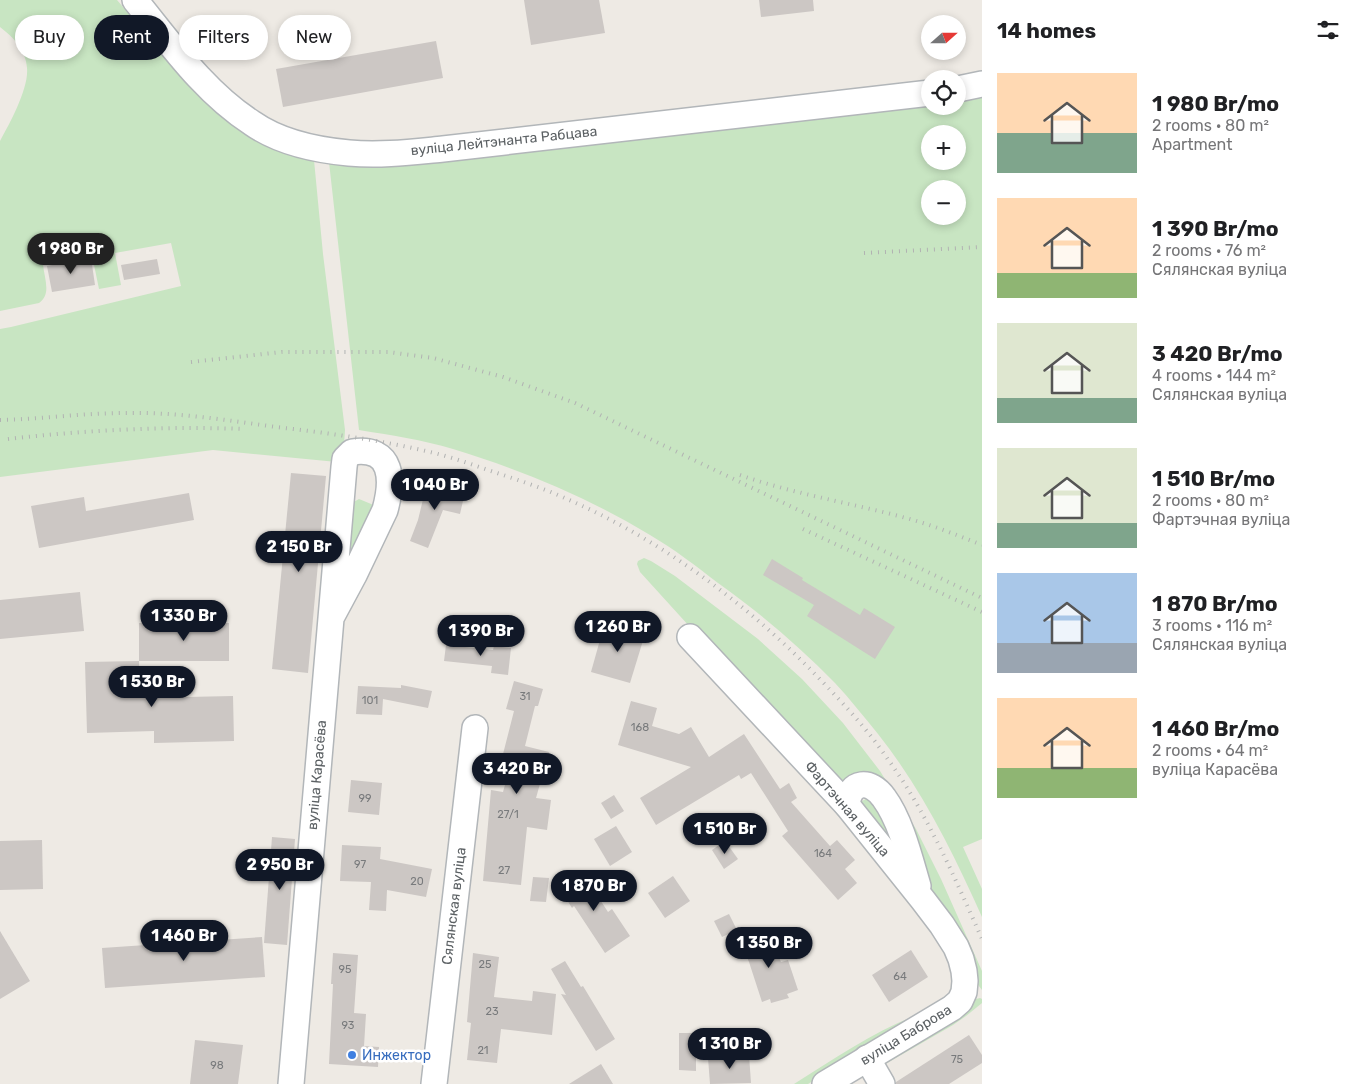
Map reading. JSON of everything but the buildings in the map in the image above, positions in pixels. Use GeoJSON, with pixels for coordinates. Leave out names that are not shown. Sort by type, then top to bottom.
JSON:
{"type":"FeatureCollection","features":[{"type":"Feature","properties":{"kind":"street","name":"вуліца Лейтэнанта Рабцава"},"geometry":{"type":"LineString","coordinates":[[135,0],[195,73],[232,110],[274,135],[322,150],[381,154],[443,149],[921,94]]}},
{"type":"Feature","properties":{"kind":"street"},"geometry":{"type":"LineString","coordinates":[[966,87],[982,84]]}},
{"type":"Feature","properties":{"kind":"street","name":"вуліца Карасёва"},"geometry":{"type":"LineString","coordinates":[[291,1084],[345,459],[352,452],[372,453],[383,460],[389,470],[388,500],[354,575],[332,616]]}},
{"type":"Feature","properties":{"kind":"street","name":"Фартэчная вуліца"},"geometry":{"type":"LineString","coordinates":[[690,637],[847,805],[942,925],[961,959],[964,970],[964,992],[960,1001]]}},
{"type":"Feature","properties":{"kind":"street","name":"Сялянская вуліца"},"geometry":{"type":"LineString","coordinates":[[434,1084],[475,728]]}},
{"type":"Feature","properties":{"kind":"street"},"geometry":{"type":"LineString","coordinates":[[847,805],[848,797],[852,790],[859,785],[867,785],[876,789],[884,797],[898,823],[923,900]]}},
{"type":"Feature","properties":{"kind":"street","name":"вуліца Баброва"},"geometry":{"type":"LineString","coordinates":[[825,1084],[952,1008],[960,1001]]}},
{"type":"Feature","properties":{"kind":"street"},"geometry":{"type":"LineString","coordinates":[[867,1058],[882,1084]]}},
{"type":"Feature","properties":{"kind":"green space"},"geometry":{"type":"Polygon","coordinates":[[[0,0],[117,0],[130,15],[94,15],[94,60],[169,60],[169,58],[314,160],[323,254],[345,430],[344,445],[337,462],[213,450],[0,477],[0,329],[181,286],[171,243],[115,253],[121,285],[99,289],[92,255],[43,264],[46,290],[43,299],[39,303],[0,311],[0,141],[22,95],[27,76],[26,60],[84,60],[84,15],[15,15],[15,41],[0,27],[0,0]]]}},
{"type":"Feature","properties":{"kind":"green space"},"geometry":{"type":"Polygon","coordinates":[[[982,94],[982,839],[963,847],[982,889],[982,917],[936,822],[894,755],[835,683],[779,630],[749,606],[659,540],[579,497],[504,466],[453,449],[418,440],[359,430],[329,162],[921,104],[921,115],[966,115],[966,97],[982,94]]]}},
{"type":"Feature","properties":{"kind":"green space"},"geometry":{"type":"Polygon","coordinates":[[[359,499],[376,506],[345,566],[352,503],[359,499]]]}},
{"type":"Feature","properties":{"kind":"green space"},"geometry":{"type":"Polygon","coordinates":[[[644,558],[675,576],[758,639],[802,679],[843,723],[880,771],[916,829],[941,879],[982,971],[982,990],[973,978],[935,902],[897,811],[827,778],[640,572],[637,564],[638,561],[644,558]]]}},
{"type":"Feature","properties":{"kind":"green space"},"geometry":{"type":"Polygon","coordinates":[[[874,797],[901,854],[860,805],[862,801],[874,797]]]}},
{"type":"Feature","properties":{"kind":"green space"},"geometry":{"type":"Polygon","coordinates":[[[980,998],[982,1003],[966,1016],[882,1066],[881,1061],[972,1000],[980,998]]]}},
{"type":"Feature","properties":{"kind":"green space"},"geometry":{"type":"Polygon","coordinates":[[[928,1011],[808,1084],[794,1084],[876,1034],[928,1011]]]}},
{"type":"Feature","properties":{"kind":"railway"},"geometry":{"type":"LineString","coordinates":[[864,253],[982,247]]}},
{"type":"Feature","properties":{"kind":"railway"},"geometry":{"type":"LineString","coordinates":[[191,362],[282,352],[388,352],[433,358],[503,377],[575,403],[982,598]]}},
{"type":"Feature","properties":{"kind":"railway"},"geometry":{"type":"LineString","coordinates":[[0,420],[110,413],[145,413],[220,419],[354,437],[411,448],[454,459],[540,488],[601,515],[666,552],[728,596],[785,645],[851,713],[879,746],[915,801],[939,846],[982,939]]}},
{"type":"Feature","properties":{"kind":"railway"},"geometry":{"type":"LineString","coordinates":[[8,439],[126,430],[185,428],[245,429]]}},
{"type":"Feature","properties":{"kind":"railway"},"geometry":{"type":"LineString","coordinates":[[740,475],[781,488],[916,521],[982,545]]}},
{"type":"Feature","properties":{"kind":"railway"},"geometry":{"type":"LineString","coordinates":[[803,529],[982,612]]}},
{"type":"Feature","properties":{"kind":"place","name":"Инжектор"},"geometry":{"type":"Point","coordinates":[352,1055]}}]}
